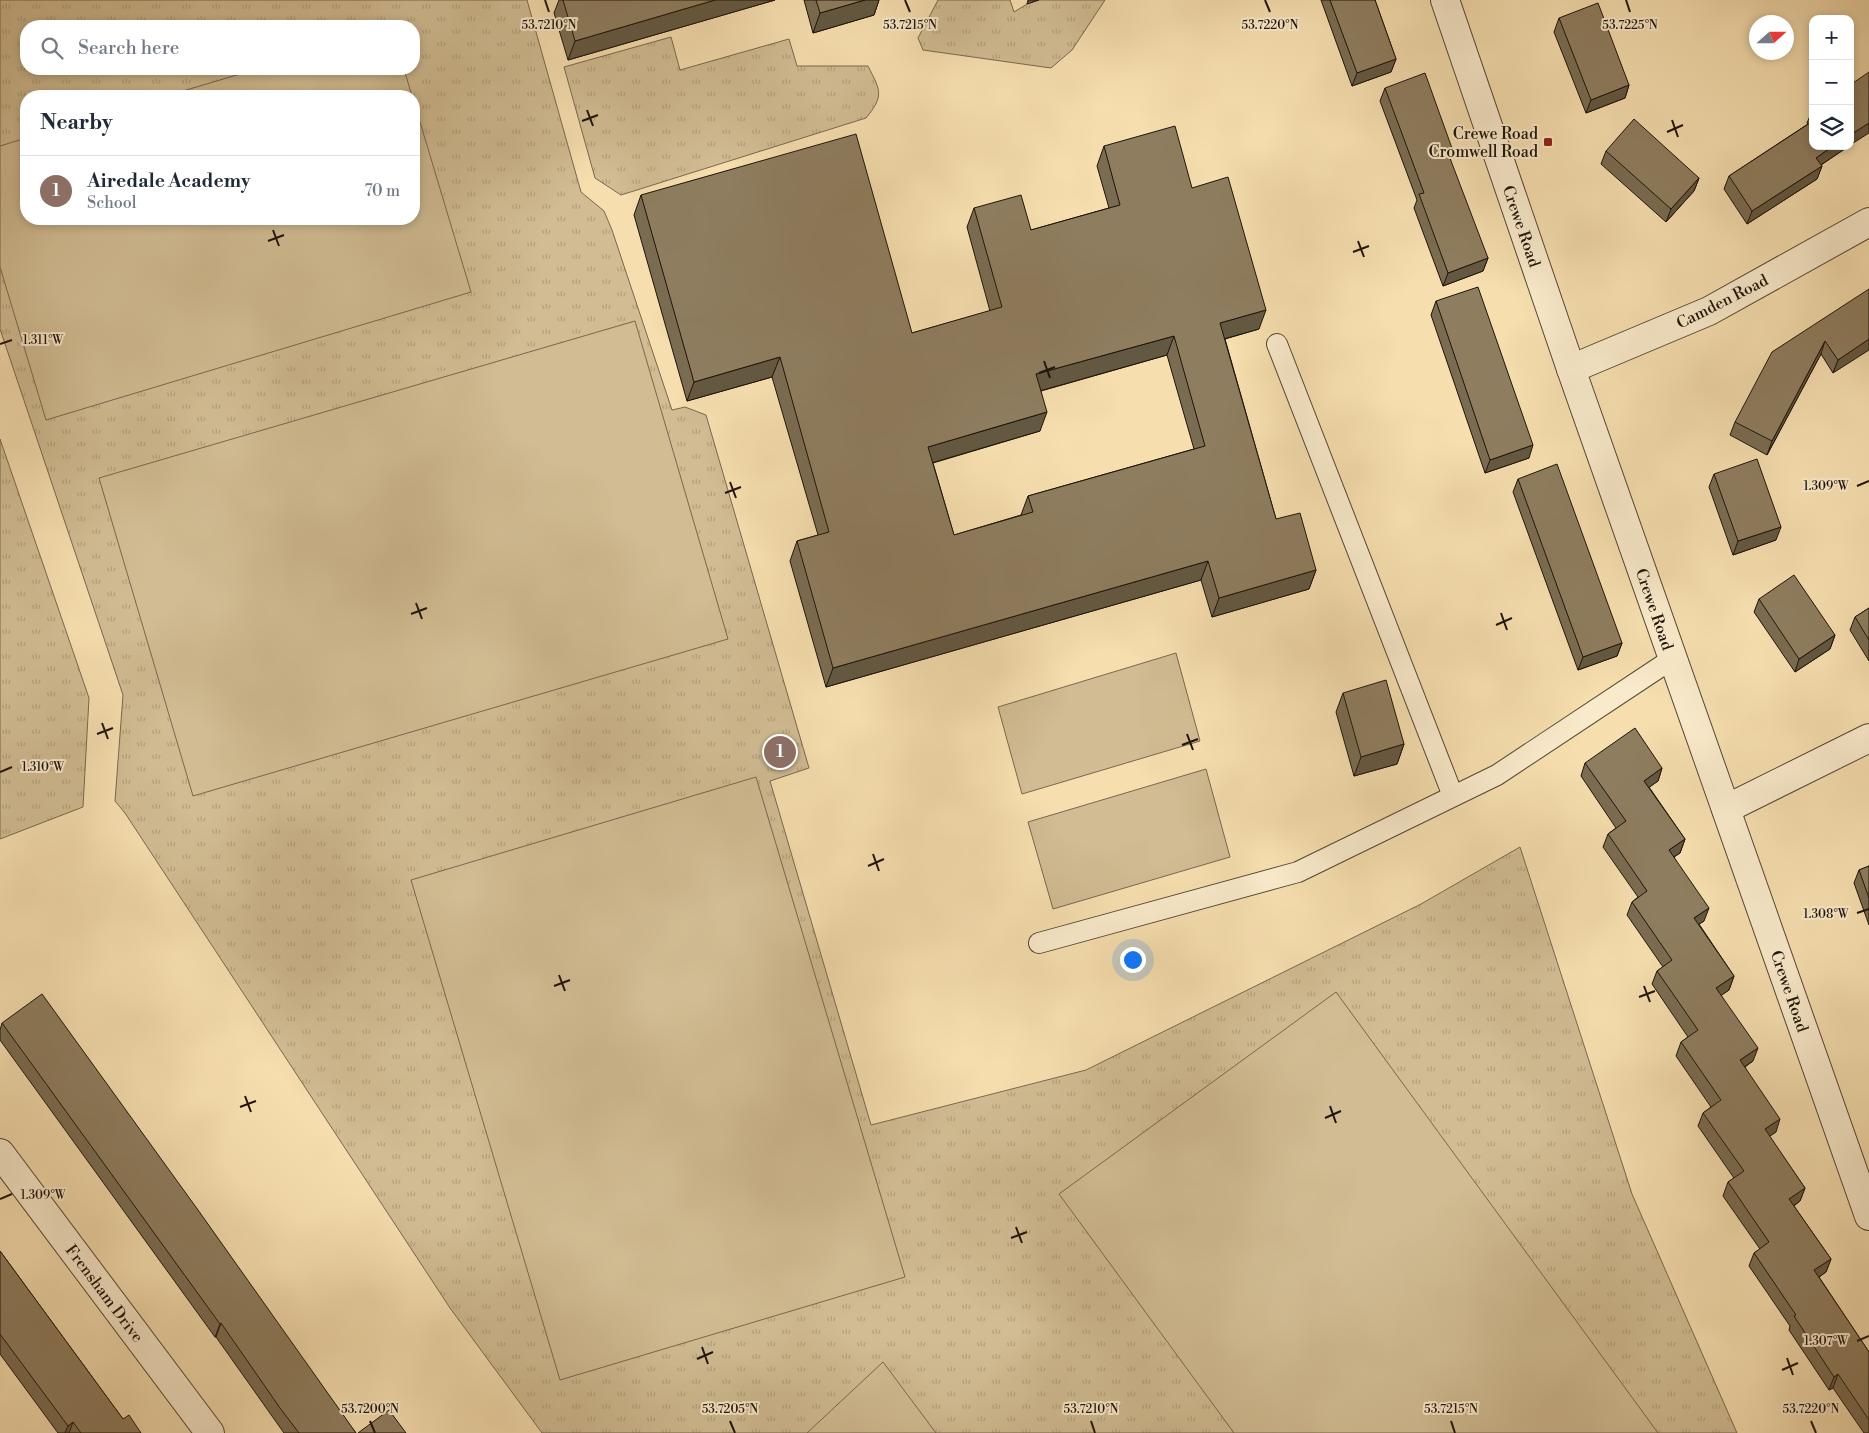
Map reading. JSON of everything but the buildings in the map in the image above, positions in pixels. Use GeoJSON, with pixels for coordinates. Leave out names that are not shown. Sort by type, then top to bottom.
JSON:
{"type":"FeatureCollection","features":[{"type":"Feature","properties":{"kind":"street","name":"Crewe Road"},"geometry":{"type":"LineString","coordinates":[[1445,0],[1672,659],[1869,1216]]}},
{"type":"Feature","properties":{"kind":"street","name":"Camden Road"},"geometry":{"type":"LineString","coordinates":[[1571,369],[1709,311],[1869,222]]}},
{"type":"Feature","properties":{"kind":"street"},"geometry":{"type":"LineString","coordinates":[[1726,809],[1869,738]]}},
{"type":"Feature","properties":{"kind":"street","name":"Frensham Drive"},"geometry":{"type":"LineString","coordinates":[[0,1153],[210,1433]]}},
{"type":"Feature","properties":{"kind":"lane"},"geometry":{"type":"LineString","coordinates":[[1277,344],[1453,796]]}},
{"type":"Feature","properties":{"kind":"lane"},"geometry":{"type":"LineString","coordinates":[[1039,943],[1298,872],[1497,775],[1672,659]]}},
{"type":"Feature","properties":{"kind":"green space"},"geometry":{"type":"Polygon","coordinates":[[[0,0],[527,0],[581,192],[604,211],[612,230],[672,410],[685,407],[706,415],[809,768],[770,781],[871,1125],[1086,1070],[1421,904],[1520,847],[1632,1194],[1737,1433],[542,1433],[450,1308],[125,813],[115,801],[123,695],[0,329],[0,0]]]}},
{"type":"Feature","properties":{"kind":"green space"},"geometry":{"type":"Polygon","coordinates":[[[938,0],[1010,0],[1014,12],[1027,4],[1039,0],[1105,0],[1072,50],[1051,68],[923,50],[918,38],[938,0]]]}},
{"type":"Feature","properties":{"kind":"green space"},"geometry":{"type":"Polygon","coordinates":[[[671,37],[680,70],[789,39],[797,66],[868,66],[878,87],[878,98],[866,118],[621,195],[595,178],[564,67],[671,37]]]}},
{"type":"Feature","properties":{"kind":"green space"},"geometry":{"type":"Polygon","coordinates":[[[237,75],[406,75],[410,90],[186,90],[237,75]]]}},
{"type":"Feature","properties":{"kind":"green space"},"geometry":{"type":"Polygon","coordinates":[[[420,122],[471,292],[46,420],[0,267],[0,146],[20,140],[20,225],[420,225],[420,122]]]}},
{"type":"Feature","properties":{"kind":"green space"},"geometry":{"type":"Polygon","coordinates":[[[635,321],[728,639],[193,796],[99,478],[635,321]]]}},
{"type":"Feature","properties":{"kind":"green space"},"geometry":{"type":"Polygon","coordinates":[[[0,439],[89,698],[83,807],[0,839],[0,439]]]}},
{"type":"Feature","properties":{"kind":"green space"},"geometry":{"type":"Polygon","coordinates":[[[1176,653],[1200,741],[1022,794],[998,707],[1176,653]]]}},
{"type":"Feature","properties":{"kind":"green space"},"geometry":{"type":"Polygon","coordinates":[[[1206,769],[1230,857],[1053,909],[1028,822],[1206,769]]]}},
{"type":"Feature","properties":{"kind":"green space"},"geometry":{"type":"Polygon","coordinates":[[[756,777],[905,1277],[560,1380],[411,880],[756,777]]]}},
{"type":"Feature","properties":{"kind":"green space"},"geometry":{"type":"Polygon","coordinates":[[[1336,992],[1658,1433],[1234,1433],[1059,1194],[1336,992]]]}},
{"type":"Feature","properties":{"kind":"green space"},"geometry":{"type":"Polygon","coordinates":[[[883,1362],[936,1433],[807,1433],[883,1362]]]}},
{"type":"Feature","properties":{"kind":"place","name":"Crewe Road Cromwell Road"},"geometry":{"type":"Point","coordinates":[1548,142]}},
{"type":"Feature","properties":{"kind":"place","name":"Airedale Academy"},"geometry":{"type":"Point","coordinates":[780,752]}}]}
